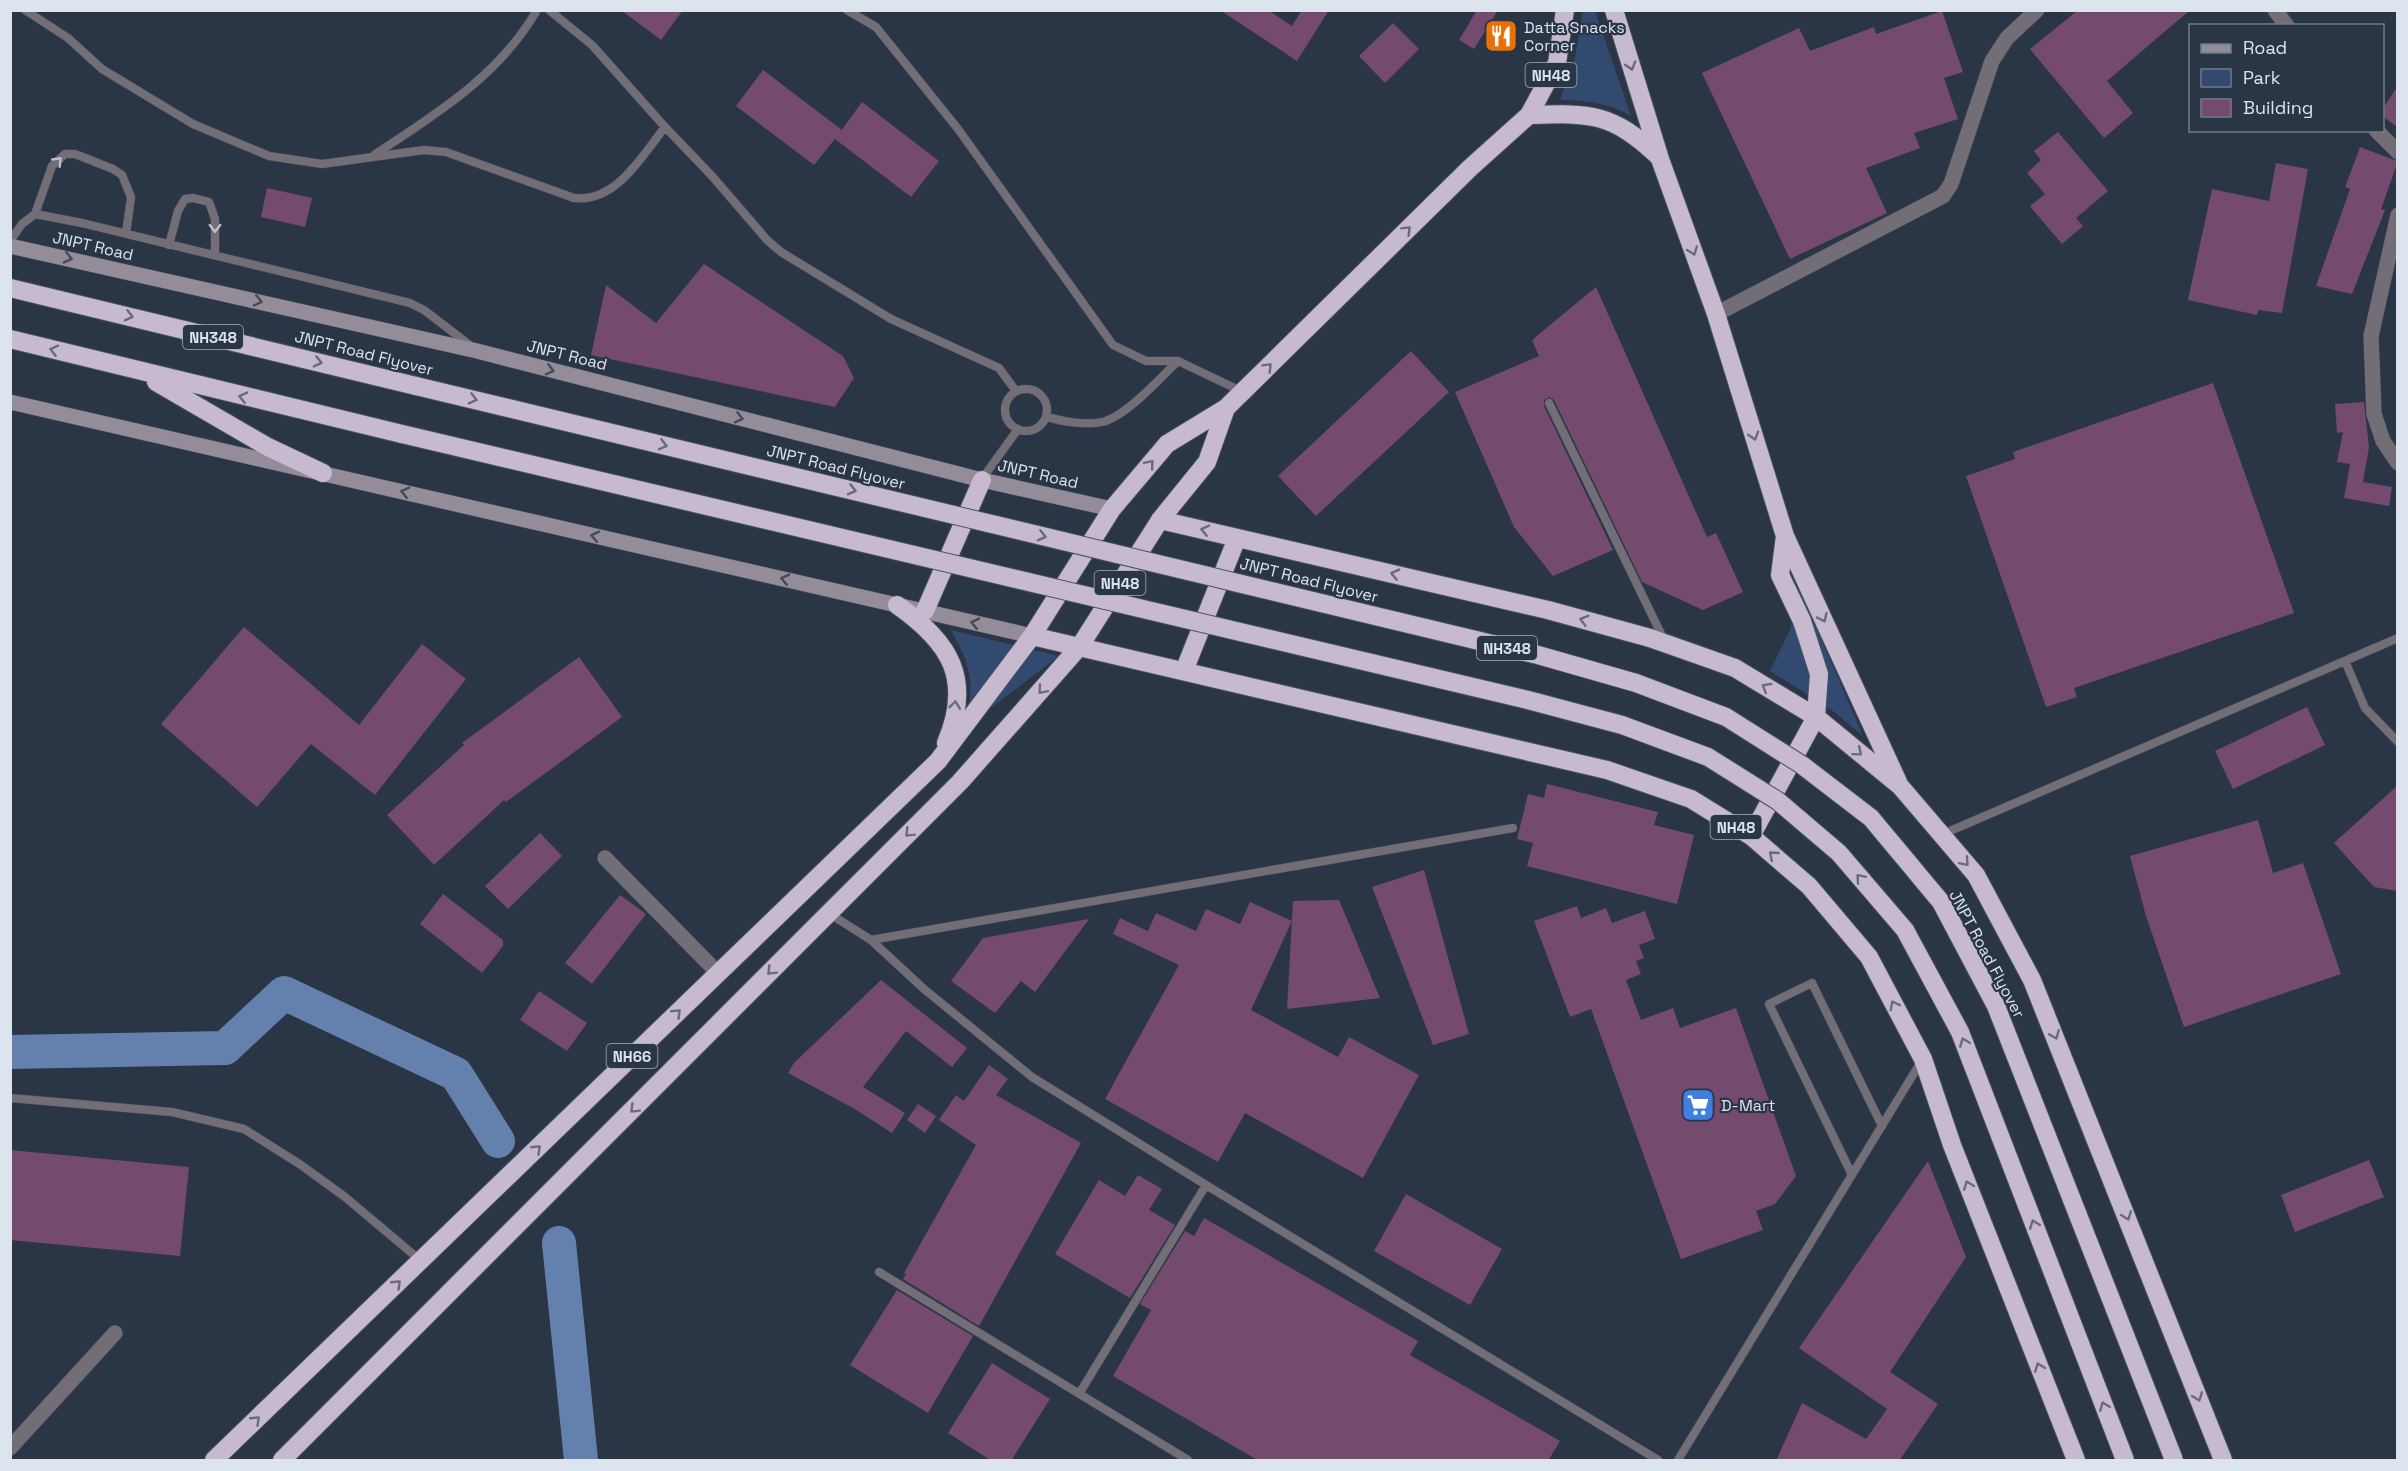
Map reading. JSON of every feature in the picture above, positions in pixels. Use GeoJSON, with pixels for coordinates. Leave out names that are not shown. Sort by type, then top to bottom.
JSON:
{"type":"FeatureCollection","features":[{"type":"Feature","properties":{"kind":"highway","name":"NH48"},"geometry":{"type":"LineString","coordinates":[[1243,392],[1470,168],[1529,115],[1557,63],[1565,10]]}},
{"type":"Feature","properties":{"kind":"highway"},"geometry":{"type":"LineString","coordinates":[[1614,10],[1660,159],[1716,314],[1785,536],[1900,786]]}},
{"type":"Feature","properties":{"kind":"highway"},"geometry":{"type":"LineString","coordinates":[[1529,115],[1570,114],[1600,117],[1629,131],[1660,159]]}},
{"type":"Feature","properties":{"kind":"highway","name":"JNPT Road Flyover"},"geometry":{"type":"LineString","coordinates":[[10,288],[1538,656],[1636,683],[1726,717],[1802,765],[1871,818],[1941,902],[1996,1006],[2174,1461]]}},
{"type":"Feature","properties":{"kind":"highway"},"geometry":{"type":"LineString","coordinates":[[10,339],[138,372],[1528,700],[1622,725],[1708,758],[1778,801],[1839,853],[1905,930],[1960,1032],[2125,1461]]}},
{"type":"Feature","properties":{"kind":"highway"},"geometry":{"type":"LineString","coordinates":[[138,372],[268,447],[322,473]]}},
{"type":"Feature","properties":{"kind":"highway"},"geometry":{"type":"LineString","coordinates":[[1032,636],[1112,509],[1167,444],[1226,408],[1243,392]]}},
{"type":"Feature","properties":{"kind":"highway","name":"NH48"},"geometry":{"type":"LineString","coordinates":[[1080,646],[1160,520],[1207,462],[1226,408]]}},
{"type":"Feature","properties":{"kind":"highway"},"geometry":{"type":"LineString","coordinates":[[925,612],[982,480]]}},
{"type":"Feature","properties":{"kind":"highway"},"geometry":{"type":"LineString","coordinates":[[1160,520],[1548,610],[1666,644],[1735,669],[1816,717],[1900,786],[1976,875],[2032,980],[2223,1461]]}},
{"type":"Feature","properties":{"kind":"highway"},"geometry":{"type":"LineString","coordinates":[[1751,836],[1816,717],[1819,674],[1802,621],[1780,575],[1785,536]]}},
{"type":"Feature","properties":{"kind":"highway"},"geometry":{"type":"LineString","coordinates":[[1184,670],[1238,538]]}},
{"type":"Feature","properties":{"kind":"highway"},"geometry":{"type":"LineString","coordinates":[[897,605],[935,634],[949,656],[954,670],[956,705],[949,735],[938,761]]}},
{"type":"Feature","properties":{"kind":"highway","name":"NH48"},"geometry":{"type":"LineString","coordinates":[[1032,636],[1607,770],[1691,799],[1751,836],[1809,886],[1869,957],[1923,1059],[1952,1145],[2076,1461]]}},
{"type":"Feature","properties":{"kind":"highway","name":"NH66"},"geometry":{"type":"LineString","coordinates":[[214,1461],[938,761],[1032,636]]}},
{"type":"Feature","properties":{"kind":"highway","name":"NH66"},"geometry":{"type":"LineString","coordinates":[[282,1461],[960,782],[1080,646]]}},
{"type":"Feature","properties":{"kind":"street"},"geometry":{"type":"LineString","coordinates":[[1716,314],[1942,196],[1951,184],[1992,61],[2007,38],[2037,10]]}},
{"type":"Feature","properties":{"kind":"street"},"geometry":{"type":"LineString","coordinates":[[2275,10],[2286,24]]}},
{"type":"Feature","properties":{"kind":"street"},"geometry":{"type":"LineString","coordinates":[[2378,132],[2397,152]]}},
{"type":"Feature","properties":{"kind":"street"},"geometry":{"type":"LineString","coordinates":[[2397,215],[2371,336],[2374,414],[2384,441],[2397,462]]}},
{"type":"Feature","properties":{"kind":"street","name":"JNPT Road"},"geometry":{"type":"LineString","coordinates":[[10,246],[477,351],[982,480],[1112,509]]}},
{"type":"Feature","properties":{"kind":"street"},"geometry":{"type":"LineString","coordinates":[[10,402],[1032,636]]}},
{"type":"Feature","properties":{"kind":"street"},"geometry":{"type":"LineString","coordinates":[[605,858],[718,973]]}},
{"type":"Feature","properties":{"kind":"street"},"geometry":{"type":"LineString","coordinates":[[10,1448],[115,1333]]}},
{"type":"Feature","properties":{"kind":"lane"},"geometry":{"type":"LineString","coordinates":[[25,10],[68,38],[102,69],[194,124],[269,156],[322,164],[424,150],[446,152],[574,198],[584,199],[609,191],[623,178],[665,127]]}},
{"type":"Feature","properties":{"kind":"lane"},"geometry":{"type":"LineString","coordinates":[[369,158],[432,117],[490,72],[514,46],[537,10]]}},
{"type":"Feature","properties":{"kind":"lane"},"geometry":{"type":"LineString","coordinates":[[549,10],[592,45],[712,176],[767,240],[781,252],[891,319],[999,368],[1016,391]]}},
{"type":"Feature","properties":{"kind":"lane"},"geometry":{"type":"LineString","coordinates":[[847,10],[876,27],[958,129],[1113,345],[1146,362],[1178,361],[1243,392]]}},
{"type":"Feature","properties":{"kind":"lane"},"geometry":{"type":"LineString","coordinates":[[10,241],[22,224],[35,214],[52,166],[65,154],[75,154],[113,169],[122,175],[131,197],[126,234]]}},
{"type":"Feature","properties":{"kind":"lane"},"geometry":{"type":"LineString","coordinates":[[169,245],[178,211],[185,199],[193,198],[209,202],[214,212],[215,255]]}},
{"type":"Feature","properties":{"kind":"lane"},"geometry":{"type":"LineString","coordinates":[[35,214],[410,303],[424,310],[477,351]]}},
{"type":"Feature","properties":{"kind":"lane"},"geometry":{"type":"LineString","coordinates":[[1046,416],[1062,422],[1105,421],[1135,403],[1178,361]]}},
{"type":"Feature","properties":{"kind":"lane"},"geometry":{"type":"LineString","coordinates":[[1023,389],[1036,392],[1045,402],[1046,416],[1038,427],[1032,430],[1018,429],[1008,421],[1005,407],[1011,395],[1016,391],[1023,389]]}},
{"type":"Feature","properties":{"kind":"lane"},"geometry":{"type":"LineString","coordinates":[[1549,403],[1666,644]]}},
{"type":"Feature","properties":{"kind":"lane"},"geometry":{"type":"LineString","coordinates":[[982,480],[1018,429]]}},
{"type":"Feature","properties":{"kind":"lane"},"geometry":{"type":"LineString","coordinates":[[1942,834],[2397,638]]}},
{"type":"Feature","properties":{"kind":"lane"},"geometry":{"type":"LineString","coordinates":[[2345,661],[2365,708],[2397,742]]}},
{"type":"Feature","properties":{"kind":"lane"},"geometry":{"type":"LineString","coordinates":[[871,940],[1513,828]]}},
{"type":"Feature","properties":{"kind":"lane"},"geometry":{"type":"LineString","coordinates":[[829,913],[871,940],[924,989],[1032,1077],[1658,1461]]}},
{"type":"Feature","properties":{"kind":"lane"},"geometry":{"type":"LineString","coordinates":[[1852,1175],[1768,1004],[1812,983],[1882,1126]]}},
{"type":"Feature","properties":{"kind":"lane"},"geometry":{"type":"LineString","coordinates":[[1678,1461],[1923,1059]]}},
{"type":"Feature","properties":{"kind":"lane"},"geometry":{"type":"LineString","coordinates":[[10,1098],[172,1112],[244,1129],[301,1165],[345,1197],[421,1261]]}},
{"type":"Feature","properties":{"kind":"lane"},"geometry":{"type":"LineString","coordinates":[[1079,1394],[1206,1185]]}},
{"type":"Feature","properties":{"kind":"lane"},"geometry":{"type":"LineString","coordinates":[[879,1272],[1188,1461]]}},
{"type":"Feature","properties":{"kind":"green space"},"geometry":{"type":"Polygon","coordinates":[[[1583,11],[1595,11],[1631,116],[1597,103],[1560,100],[1575,58],[1583,11]]]}},
{"type":"Feature","properties":{"kind":"green space"},"geometry":{"type":"Polygon","coordinates":[[[1800,590],[1863,736],[1833,711],[1770,671],[1790,630],[1800,590]]]}},
{"type":"Feature","properties":{"kind":"green space"},"geometry":{"type":"Polygon","coordinates":[[[951,630],[1059,656],[963,729],[970,701],[970,678],[964,656],[951,630]]]}},
{"type":"Feature","properties":{"kind":"building"},"geometry":{"type":"Polygon","coordinates":[[[621,10],[683,10],[661,40],[621,10]]]}},
{"type":"Feature","properties":{"kind":"building"},"geometry":{"type":"Polygon","coordinates":[[[1220,10],[1268,10],[1292,26],[1302,10],[1329,10],[1297,61],[1220,10]]]}},
{"type":"Feature","properties":{"kind":"building"},"geometry":{"type":"Polygon","coordinates":[[[1477,10],[1498,10],[1474,49],[1459,40],[1477,10]]]}},
{"type":"Feature","properties":{"kind":"building"},"geometry":{"type":"Polygon","coordinates":[[[2078,10],[2190,10],[2107,81],[2133,113],[2104,138],[2030,49],[2078,10]]]}},
{"type":"Feature","properties":{"kind":"building"},"geometry":{"type":"Polygon","coordinates":[[[1942,11],[1963,72],[1944,78],[1958,119],[1914,133],[1920,148],[1866,168],[1887,213],[1790,259],[1702,73],[1799,28],[1810,51],[1874,27],[1876,34],[1942,11]]]}},
{"type":"Feature","properties":{"kind":"building"},"geometry":{"type":"Polygon","coordinates":[[[1393,23],[1419,49],[1385,83],[1359,56],[1393,23]]]}},
{"type":"Feature","properties":{"kind":"building"},"geometry":{"type":"Polygon","coordinates":[[[763,70],[842,130],[814,165],[736,106],[763,70]]]}},
{"type":"Feature","properties":{"kind":"building"},"geometry":{"type":"Polygon","coordinates":[[[2397,87],[2397,127],[2384,117],[2384,107],[2397,87]]]}},
{"type":"Feature","properties":{"kind":"building"},"geometry":{"type":"Polygon","coordinates":[[[862,102],[939,161],[911,197],[835,139],[862,102]]]}},
{"type":"Feature","properties":{"kind":"building"},"geometry":{"type":"Polygon","coordinates":[[[2058,132],[2108,191],[2076,218],[2083,226],[2062,244],[2030,206],[2045,194],[2027,173],[2041,160],[2034,151],[2058,132]]]}},
{"type":"Feature","properties":{"kind":"building"},"geometry":{"type":"Polygon","coordinates":[[[2360,147],[2397,161],[2397,164],[2381,209],[2385,210],[2352,294],[2316,286],[2350,189],[2345,187],[2360,147]]]}},
{"type":"Feature","properties":{"kind":"building"},"geometry":{"type":"Polygon","coordinates":[[[2276,163],[2308,169],[2282,313],[2258,310],[2257,315],[2188,300],[2212,189],[2269,201],[2276,163]]]}},
{"type":"Feature","properties":{"kind":"building"},"geometry":{"type":"Polygon","coordinates":[[[267,188],[312,198],[305,227],[261,217],[267,188]]]}},
{"type":"Feature","properties":{"kind":"building"},"geometry":{"type":"Polygon","coordinates":[[[704,264],[843,356],[854,378],[835,407],[591,355],[606,285],[656,323],[704,264]]]}},
{"type":"Feature","properties":{"kind":"building"},"geometry":{"type":"Polygon","coordinates":[[[1596,287],[1707,537],[1716,533],[1743,592],[1703,610],[1642,582],[1554,400],[1549,397],[1544,400],[1544,406],[1613,550],[1553,576],[1514,527],[1455,392],[1539,356],[1532,340],[1596,287]]]}},
{"type":"Feature","properties":{"kind":"building"},"geometry":{"type":"Polygon","coordinates":[[[1411,351],[1449,392],[1316,516],[1278,476],[1411,351]]]}},
{"type":"Feature","properties":{"kind":"building"},"geometry":{"type":"Polygon","coordinates":[[[2213,383],[2294,613],[2074,688],[2077,697],[2046,707],[1966,476],[2015,459],[2013,452],[2213,383]]]}},
{"type":"Feature","properties":{"kind":"building"},"geometry":{"type":"Polygon","coordinates":[[[2364,402],[2369,447],[2363,482],[2392,487],[2389,506],[2344,498],[2350,464],[2337,462],[2343,432],[2337,433],[2335,404],[2364,402]]]}},
{"type":"Feature","properties":{"kind":"building"},"geometry":{"type":"Polygon","coordinates":[[[244,627],[359,725],[422,644],[466,679],[375,795],[311,744],[257,807],[161,724],[244,627]]]}},
{"type":"Feature","properties":{"kind":"building"},"geometry":{"type":"Polygon","coordinates":[[[579,657],[622,717],[506,802],[504,800],[434,865],[387,815],[464,745],[462,743],[579,657]]]}},
{"type":"Feature","properties":{"kind":"building"},"geometry":{"type":"Polygon","coordinates":[[[2307,707],[2325,745],[2233,789],[2215,751],[2307,707]]]}},
{"type":"Feature","properties":{"kind":"building"},"geometry":{"type":"Polygon","coordinates":[[[1547,784],[1658,812],[1654,825],[1694,835],[1677,904],[1527,866],[1533,843],[1517,839],[1528,794],[1544,798],[1547,784]]]}},
{"type":"Feature","properties":{"kind":"building"},"geometry":{"type":"Polygon","coordinates":[[[2397,786],[2397,891],[2374,887],[2334,843],[2397,786]]]}},
{"type":"Feature","properties":{"kind":"building"},"geometry":{"type":"Polygon","coordinates":[[[2258,820],[2273,873],[2303,863],[2341,974],[2184,1027],[2146,916],[2130,856],[2258,820]]]}},
{"type":"Feature","properties":{"kind":"building"},"geometry":{"type":"Polygon","coordinates":[[[540,833],[562,856],[508,909],[485,886],[540,833]]]}},
{"type":"Feature","properties":{"kind":"building"},"geometry":{"type":"Polygon","coordinates":[[[1424,870],[1469,1034],[1433,1045],[1372,887],[1424,870]]]}},
{"type":"Feature","properties":{"kind":"building"},"geometry":{"type":"Polygon","coordinates":[[[443,894],[503,940],[503,946],[482,973],[420,924],[443,894]]]}},
{"type":"Feature","properties":{"kind":"building"},"geometry":{"type":"Polygon","coordinates":[[[620,895],[646,914],[592,984],[565,963],[620,895]]]}},
{"type":"Feature","properties":{"kind":"building"},"geometry":{"type":"Polygon","coordinates":[[[1339,900],[1380,998],[1287,1009],[1293,901],[1339,900]]]}},
{"type":"Feature","properties":{"kind":"building"},"geometry":{"type":"Polygon","coordinates":[[[1250,902],[1292,921],[1251,1010],[1338,1057],[1349,1037],[1419,1075],[1363,1178],[1245,1113],[1218,1162],[1105,1099],[1179,965],[1113,934],[1120,918],[1148,931],[1156,913],[1196,931],[1206,909],[1240,924],[1250,902]]]}},
{"type":"Feature","properties":{"kind":"building","name":"D-Mart"},"geometry":{"type":"Polygon","coordinates":[[[1577,906],[1581,918],[1606,908],[1612,923],[1645,911],[1655,939],[1639,945],[1644,958],[1636,961],[1641,974],[1626,980],[1641,1020],[1673,1008],[1680,1028],[1736,1008],[1796,1176],[1775,1204],[1756,1211],[1763,1230],[1681,1259],[1591,1009],[1570,1017],[1534,921],[1577,906]]]}},
{"type":"Feature","properties":{"kind":"building"},"geometry":{"type":"Polygon","coordinates":[[[1089,919],[1035,992],[1021,981],[995,1013],[951,981],[983,938],[1089,919]]]}},
{"type":"Feature","properties":{"kind":"building"},"geometry":{"type":"Polygon","coordinates":[[[881,980],[967,1048],[952,1067],[906,1031],[863,1087],[905,1113],[892,1133],[853,1108],[788,1073],[794,1063],[881,980]]]}},
{"type":"Feature","properties":{"kind":"building"},"geometry":{"type":"Polygon","coordinates":[[[539,991],[587,1023],[567,1051],[520,1020],[539,991]]]}},
{"type":"Feature","properties":{"kind":"building"},"geometry":{"type":"Polygon","coordinates":[[[989,1065],[1008,1079],[996,1095],[1081,1143],[979,1326],[903,1279],[906,1274],[904,1273],[976,1145],[939,1120],[956,1095],[964,1101],[989,1065]]]}},
{"type":"Feature","properties":{"kind":"building"},"geometry":{"type":"Polygon","coordinates":[[[918,1104],[936,1116],[925,1133],[907,1120],[918,1104]]]}},
{"type":"Feature","properties":{"kind":"building"},"geometry":{"type":"Polygon","coordinates":[[[10,1150],[189,1167],[180,1256],[10,1240],[10,1150]]]}},
{"type":"Feature","properties":{"kind":"building"},"geometry":{"type":"Polygon","coordinates":[[[2369,1160],[2384,1197],[2295,1232],[2281,1195],[2369,1160]]]}},
{"type":"Feature","properties":{"kind":"building"},"geometry":{"type":"Polygon","coordinates":[[[1928,1161],[1966,1257],[1890,1372],[1938,1404],[1899,1461],[1776,1461],[1802,1403],[1866,1439],[1887,1409],[1799,1348],[1928,1161]]]}},
{"type":"Feature","properties":{"kind":"building"},"geometry":{"type":"Polygon","coordinates":[[[1138,1175],[1162,1189],[1149,1210],[1175,1225],[1130,1298],[1055,1254],[1099,1180],[1125,1196],[1138,1175]]]}},
{"type":"Feature","properties":{"kind":"building"},"geometry":{"type":"Polygon","coordinates":[[[1406,1194],[1502,1249],[1470,1305],[1374,1251],[1406,1194]]]}},
{"type":"Feature","properties":{"kind":"building"},"geometry":{"type":"Polygon","coordinates":[[[1204,1218],[1418,1341],[1410,1355],[1560,1441],[1548,1461],[1259,1461],[1113,1376],[1151,1310],[1140,1304],[1185,1231],[1194,1236],[1204,1218]]]}},
{"type":"Feature","properties":{"kind":"building"},"geometry":{"type":"Polygon","coordinates":[[[897,1290],[973,1336],[928,1413],[850,1365],[897,1290]]]}},
{"type":"Feature","properties":{"kind":"building"},"geometry":{"type":"Polygon","coordinates":[[[992,1363],[1050,1399],[1011,1461],[992,1461],[948,1433],[992,1363]]]}},
{"type":"Feature","properties":{"kind":"waterway"},"geometry":{"type":"LineString","coordinates":[[10,1052],[225,1048],[284,993],[456,1074],[498,1141]]}},
{"type":"Feature","properties":{"kind":"waterway"},"geometry":{"type":"LineString","coordinates":[[559,1243],[581,1460]]}},
{"type":"Feature","properties":{"kind":"place","name":"Datta Snacks Corner"},"geometry":{"type":"Point","coordinates":[1501,36]}},
{"type":"Feature","properties":{"kind":"place","name":"D-Mart"},"geometry":{"type":"Point","coordinates":[1698,1105]}}]}
